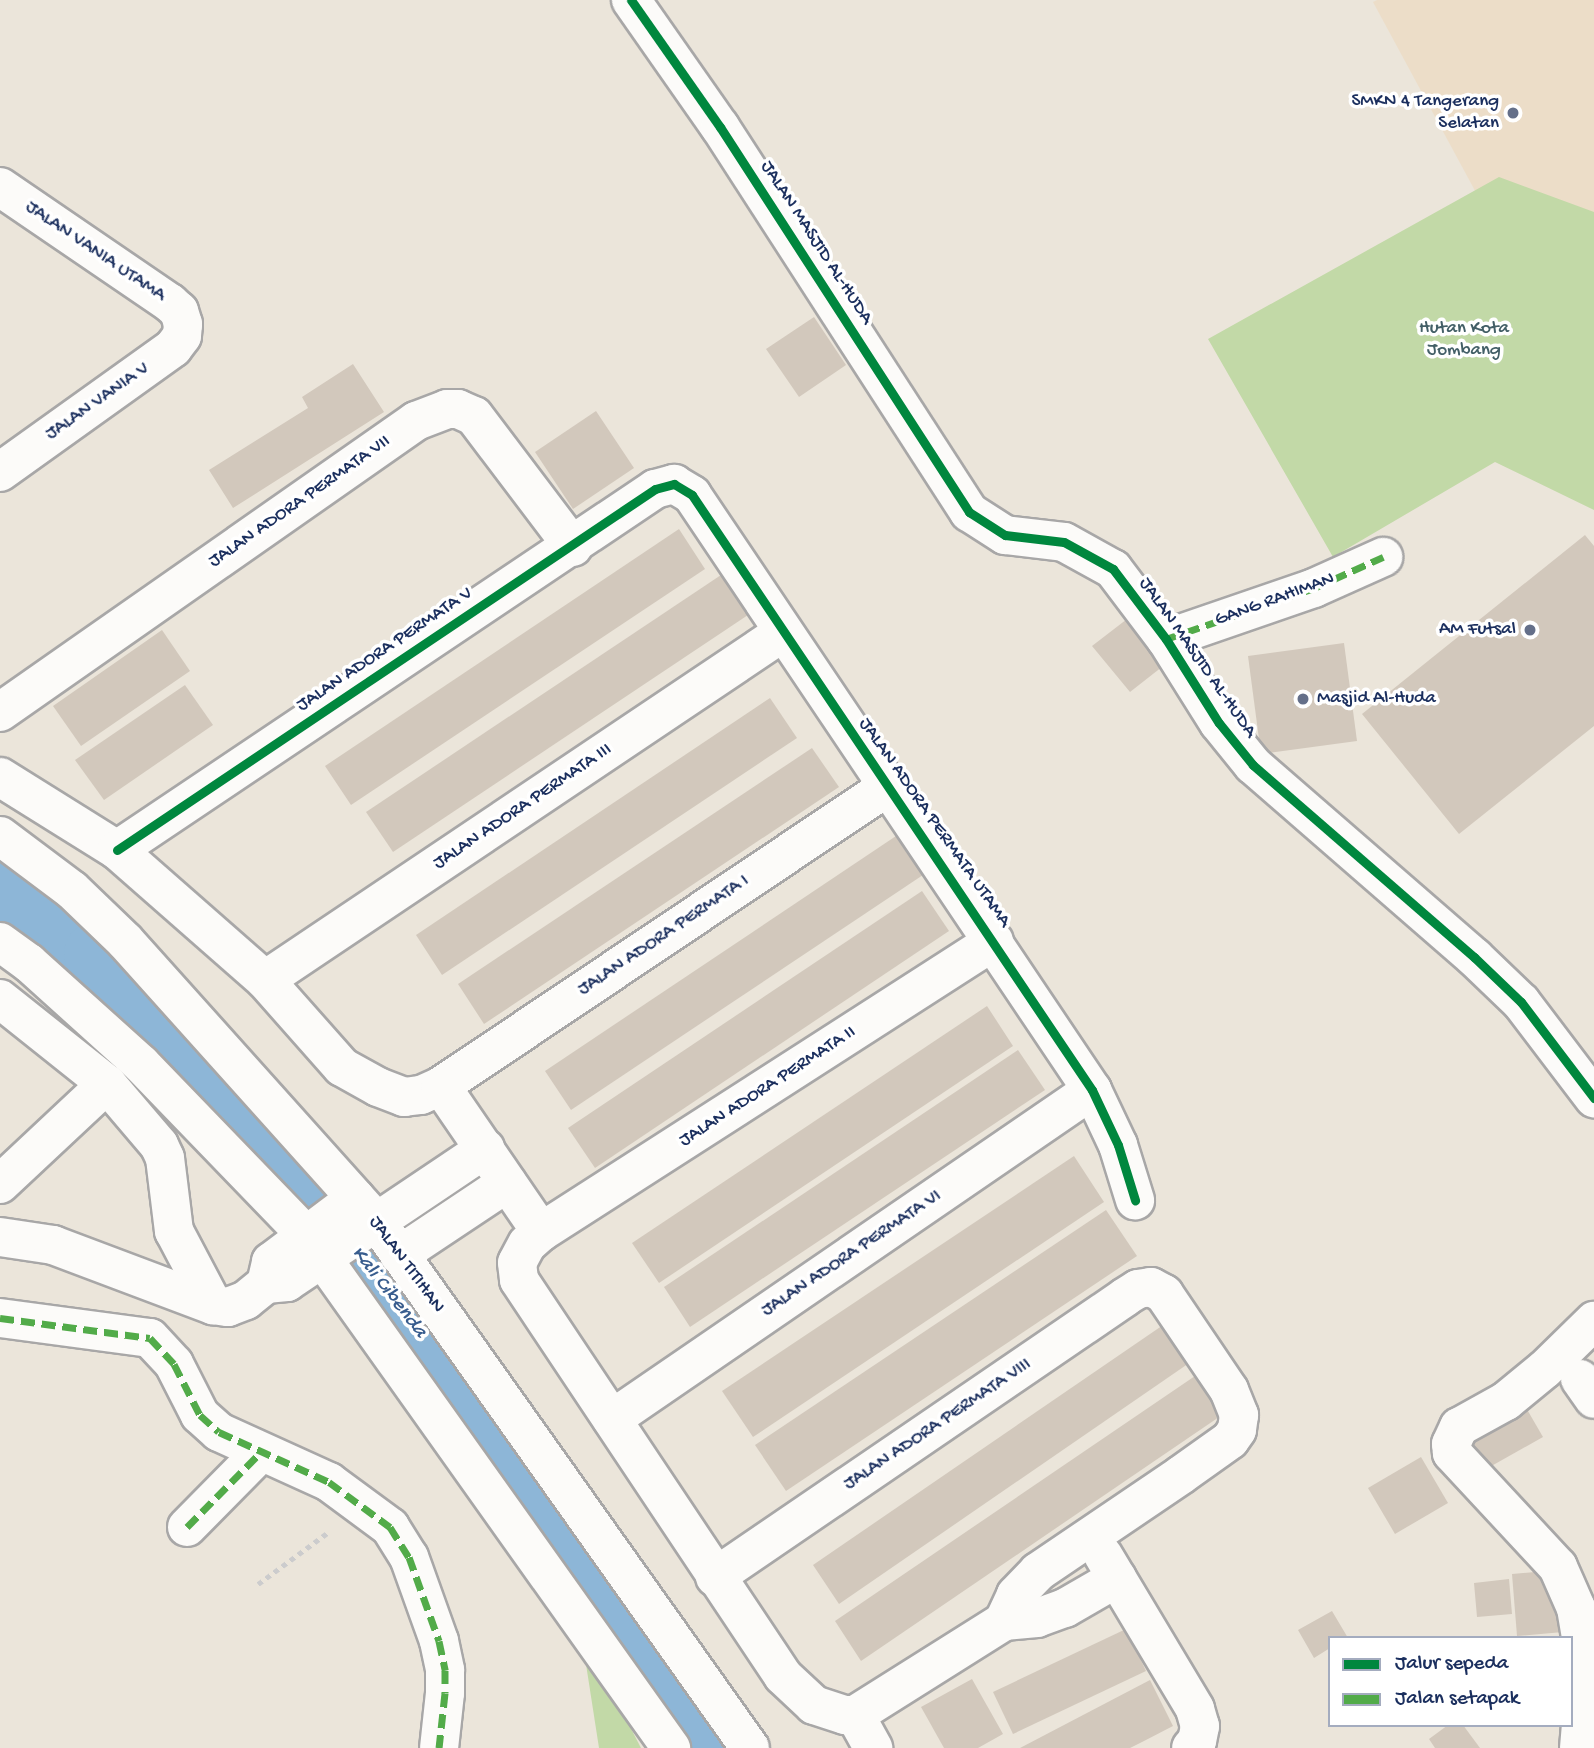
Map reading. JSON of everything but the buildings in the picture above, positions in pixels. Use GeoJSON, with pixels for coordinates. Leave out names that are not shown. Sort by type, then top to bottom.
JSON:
{"type":"FeatureCollection","features":[{"type":"Feature","properties":{"kind":"street","name":"JALAN MASJID AL-HUDA"},"geometry":{"type":"LineString","coordinates":[[631,0],[720,127],[969,512],[1005,535],[1064,542],[1113,569],[1166,639],[1219,723],[1253,765],[1474,957],[1521,1002],[1594,1098]]}},
{"type":"Feature","properties":{"kind":"street","name":"JALAN VANIA UTAMA"},"geometry":{"type":"LineString","coordinates":[[0,187],[170,303],[179,312],[183,324]]}},
{"type":"Feature","properties":{"kind":"street","name":"JALAN VANIA V"},"geometry":{"type":"LineString","coordinates":[[0,472],[173,348],[182,337],[183,324]]}},
{"type":"Feature","properties":{"kind":"street","name":"JALAN ADORA PERMATA VII"},"geometry":{"type":"LineString","coordinates":[[0,712],[416,421],[447,409],[474,416],[573,547]]}},
{"type":"Feature","properties":{"kind":"street","name":"JALAN ADORA PERMATA V"},"geometry":{"type":"LineString","coordinates":[[117,850],[573,547],[655,489],[674,484]]}},
{"type":"Feature","properties":{"kind":"street","name":"JALAN ADORA PERMATA UTAMA"},"geometry":{"type":"LineString","coordinates":[[674,484],[692,495],[782,633],[994,941],[1092,1090],[1118,1145],[1135,1200]]}},
{"type":"Feature","properties":{"kind":"street","name":"GANG RAHIMAN"},"geometry":{"type":"LineString","coordinates":[[1166,639],[1314,588],[1383,557]]}},
{"type":"Feature","properties":{"kind":"street","name":"JALAN ADORA PERMATA III"},"geometry":{"type":"LineString","coordinates":[[265,980],[782,633]]}},
{"type":"Feature","properties":{"kind":"street"},"geometry":{"type":"LineString","coordinates":[[0,777],[117,850],[265,980],[342,1067],[378,1087],[404,1097],[421,1095],[441,1086],[541,1232]]}},
{"type":"Feature","properties":{"kind":"street","name":"JALAN ADORA PERMATA I"},"geometry":{"type":"LineString","coordinates":[[441,1086],[887,787]]}},
{"type":"Feature","properties":{"kind":"street","name":"JALAN TITIHAN"},"geometry":{"type":"LineString","coordinates":[[0,836],[72,890],[125,941],[400,1255],[750,1748]]}},
{"type":"Feature","properties":{"kind":"street","name":"JALAN ADORA PERMATA II"},"geometry":{"type":"LineString","coordinates":[[855,1715],[845,1715],[814,1705],[797,1692],[715,1577],[519,1280],[517,1263],[527,1244],[541,1232],[994,941]]}},
{"type":"Feature","properties":{"kind":"street"},"geometry":{"type":"LineString","coordinates":[[0,942],[29,963],[141,1064],[318,1243],[671,1748]]}},
{"type":"Feature","properties":{"kind":"street"},"geometry":{"type":"LineString","coordinates":[[0,999],[107,1084],[159,1145],[165,1158],[174,1231],[213,1305]]}},
{"type":"Feature","properties":{"kind":"street"},"geometry":{"type":"LineString","coordinates":[[0,1184],[107,1084]]}},
{"type":"Feature","properties":{"kind":"street","name":"JALAN ADORA PERMATA VI"},"geometry":{"type":"LineString","coordinates":[[612,1419],[1092,1090]]}},
{"type":"Feature","properties":{"kind":"street"},"geometry":{"type":"LineString","coordinates":[[0,1237],[53,1245],[213,1305],[236,1305],[266,1284],[287,1282],[318,1243],[362,1212],[485,1150]]}},
{"type":"Feature","properties":{"kind":"street"},"geometry":{"type":"LineString","coordinates":[[400,1255],[507,1183]]}},
{"type":"Feature","properties":{"kind":"street","name":"JALAN ADORA PERMATA VIII"},"geometry":{"type":"LineString","coordinates":[[715,1577],[1125,1297],[1138,1289],[1150,1287],[1164,1294],[1229,1390],[1239,1415],[1237,1430],[1230,1440],[1091,1536]]}},
{"type":"Feature","properties":{"kind":"street"},"geometry":{"type":"LineString","coordinates":[[0,1318],[150,1338],[174,1364],[200,1415],[219,1432],[329,1482],[390,1527],[409,1557],[439,1641],[445,1670],[439,1748]]}},
{"type":"Feature","properties":{"kind":"street"},"geometry":{"type":"LineString","coordinates":[[1579,1748],[1584,1688],[1583,1649],[1576,1608],[1558,1567],[1452,1453],[1451,1444],[1460,1427],[1506,1401],[1545,1369],[1594,1321]]}},
{"type":"Feature","properties":{"kind":"street"},"geometry":{"type":"LineString","coordinates":[[187,1527],[261,1452]]}},
{"type":"Feature","properties":{"kind":"street"},"geometry":{"type":"LineString","coordinates":[[1004,1621],[1016,1595],[1038,1572],[1091,1536],[1195,1709],[1200,1726],[1197,1741],[1191,1748]]}},
{"type":"Feature","properties":{"kind":"street"},"geometry":{"type":"LineString","coordinates":[[873,1748],[855,1715],[1004,1621],[1037,1618],[1065,1608],[1117,1578]]}},
{"type":"Feature","properties":{"kind":"path"},"geometry":{"type":"LineString","coordinates":[[258,1584],[365,1506]]}},
{"type":"Feature","properties":{"kind":"shaded area","name":"SMKN 4 Tangerang Selatan"},"geometry":{"type":"Polygon","coordinates":[[[1594,0],[1594,224],[1513,261],[1373,2],[1594,0]]]}},
{"type":"Feature","properties":{"kind":"green space","name":"Hutan Kota Jombang"},"geometry":{"type":"Polygon","coordinates":[[[1499,177],[1594,212],[1594,510],[1495,462],[1333,557],[1208,339],[1499,177]]]}},
{"type":"Feature","properties":{"kind":"green space"},"geometry":{"type":"Polygon","coordinates":[[[581,1632],[641,1748],[599,1748],[581,1632]]]}},
{"type":"Feature","properties":{"kind":"waterway","name":"Kali Cibenda"},"geometry":{"type":"LineString","coordinates":[[0,885],[97,954],[371,1267],[726,1748]]}},
{"type":"Feature","properties":{"kind":"marked path"},"geometry":{"type":"LineString","coordinates":[[1166,639],[1314,588],[1383,557]]}},
{"type":"Feature","properties":{"kind":"marked path"},"geometry":{"type":"LineString","coordinates":[[0,1318],[150,1338],[174,1364],[200,1415],[219,1432],[329,1482],[390,1527],[409,1557],[439,1641],[445,1670],[439,1748]]}},
{"type":"Feature","properties":{"kind":"marked path"},"geometry":{"type":"LineString","coordinates":[[187,1527],[261,1452]]}},
{"type":"Feature","properties":{"kind":"cycle path"},"geometry":{"type":"LineString","coordinates":[[631,0],[720,127],[969,512],[1005,535],[1064,542],[1113,569],[1166,639],[1219,723],[1253,765],[1474,957],[1521,1002],[1594,1098]]}},
{"type":"Feature","properties":{"kind":"cycle path"},"geometry":{"type":"LineString","coordinates":[[117,850],[655,489],[674,484],[692,495],[1092,1090],[1118,1145],[1135,1200]]}},
{"type":"Feature","properties":{"kind":"place","name":"SMKN 4 Tangerang Selatan"},"geometry":{"type":"Point","coordinates":[1513,113]}},
{"type":"Feature","properties":{"kind":"place","name":"AM Futsal"},"geometry":{"type":"Point","coordinates":[1530,630]}},
{"type":"Feature","properties":{"kind":"place","name":"Masjid Al-Huda"},"geometry":{"type":"Point","coordinates":[1303,699]}}]}
